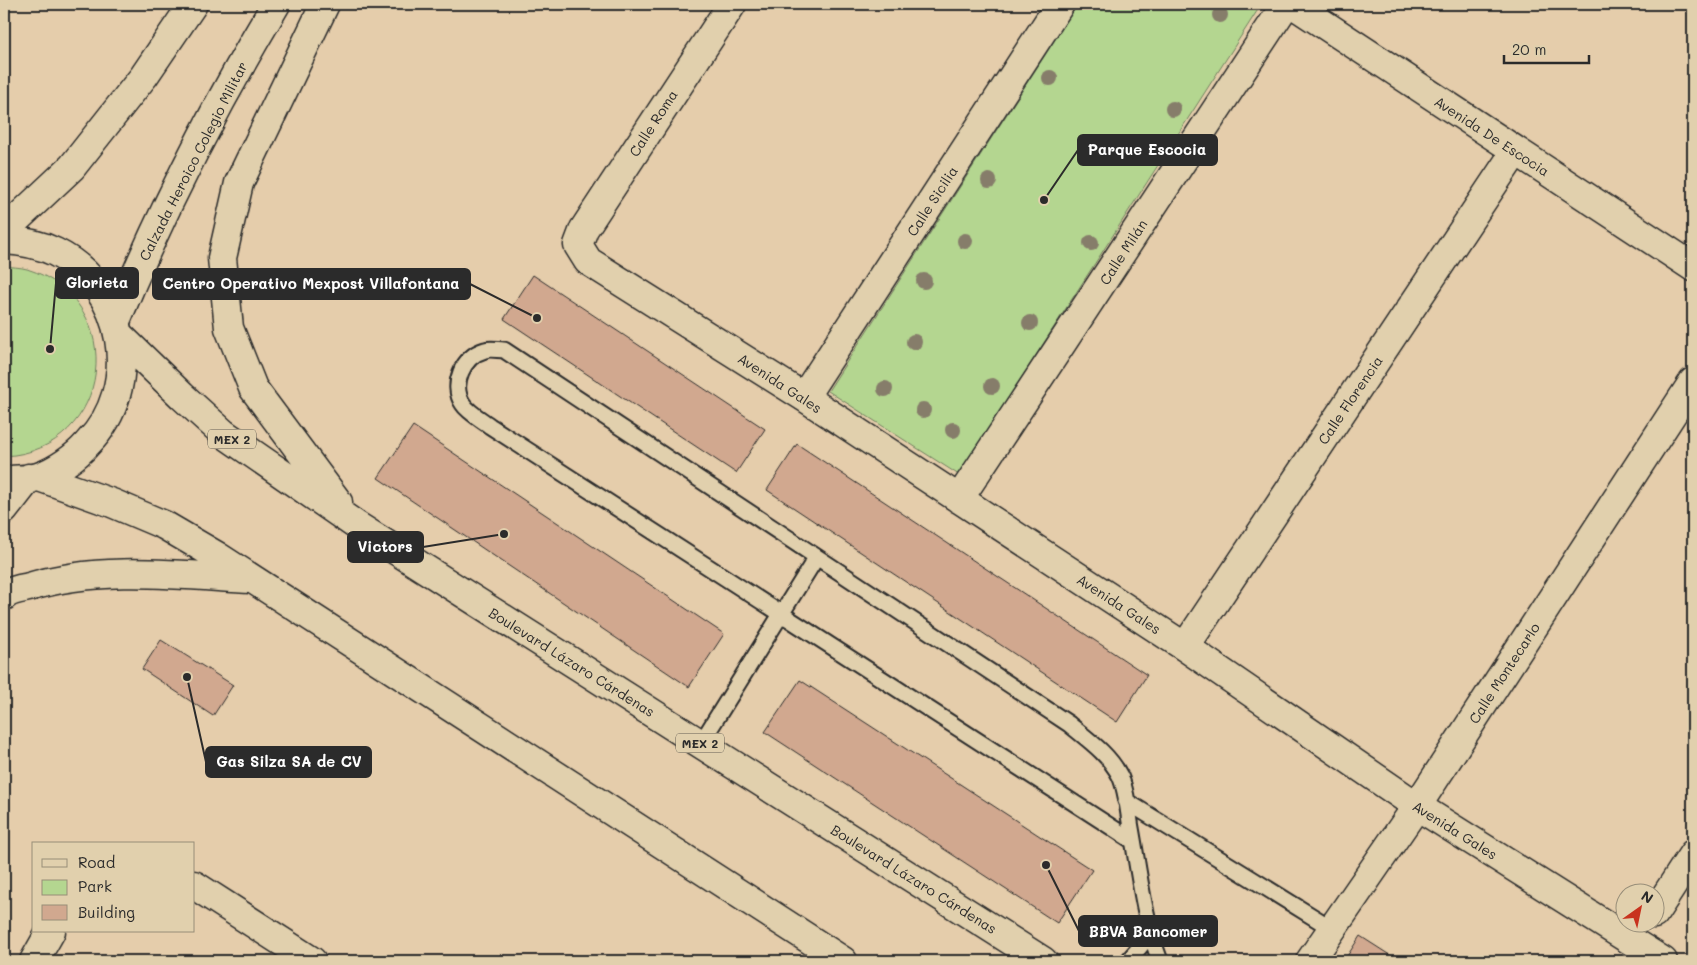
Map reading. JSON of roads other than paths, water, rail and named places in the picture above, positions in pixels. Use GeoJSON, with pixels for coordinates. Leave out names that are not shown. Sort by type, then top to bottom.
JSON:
{"type":"FeatureCollection","features":[{"type":"Feature","properties":{"kind":"street"},"geometry":{"type":"LineString","coordinates":[[4,231],[72,167],[144,76],[193,4]]}},
{"type":"Feature","properties":{"kind":"street","name":"Calzada Heroico Colegio Militar"},"geometry":{"type":"LineString","coordinates":[[118,329],[154,230],[204,133],[276,4]]}},
{"type":"Feature","properties":{"kind":"street"},"geometry":{"type":"LineString","coordinates":[[325,4],[239,183],[222,258],[229,328],[253,388],[356,525]]}},
{"type":"Feature","properties":{"kind":"street","name":"Calle Roma"},"geometry":{"type":"LineString","coordinates":[[578,245],[584,229],[732,4]]}},
{"type":"Feature","properties":{"kind":"street","name":"Calle Sicilia"},"geometry":{"type":"LineString","coordinates":[[804,397],[1060,4]]}},
{"type":"Feature","properties":{"kind":"street","name":"Calle Milán"},"geometry":{"type":"LineString","coordinates":[[959,500],[1286,4]]}},
{"type":"Feature","properties":{"kind":"street","name":"Avenida De Escocia"},"geometry":{"type":"LineString","coordinates":[[1293,4],[1693,268]]}},
{"type":"Feature","properties":{"kind":"street","name":"Calle Florencia"},"geometry":{"type":"LineString","coordinates":[[1185,647],[1515,152]]}},
{"type":"Feature","properties":{"kind":"street","name":"MEX 2"},"geometry":{"type":"LineString","coordinates":[[4,240],[27,242],[56,252],[82,270],[102,293],[118,329],[122,370],[115,402],[99,432],[76,456],[24,478]]}},
{"type":"Feature","properties":{"kind":"street","name":"Avenida Gales"},"geometry":{"type":"LineString","coordinates":[[578,245],[588,261],[804,397],[1185,647],[1417,806],[1642,933],[1663,961]]}},
{"type":"Feature","properties":{"kind":"street","name":"Boulevard Lázaro Cárdenas"},"geometry":{"type":"LineString","coordinates":[[118,329],[182,396],[223,433],[356,525],[1044,961]]}},
{"type":"Feature","properties":{"kind":"street","name":"Calle Montecarlo"},"geometry":{"type":"LineString","coordinates":[[1310,961],[1417,806],[1693,382]]}},
{"type":"Feature","properties":{"kind":"street"},"geometry":{"type":"LineString","coordinates":[[4,510],[24,478],[112,503],[164,525],[256,579],[843,961]]}},
{"type":"Feature","properties":{"kind":"street"},"geometry":{"type":"LineString","coordinates":[[4,596],[53,580],[97,575],[172,574],[256,579]]}},
{"type":"Feature","properties":{"kind":"street"},"geometry":{"type":"LineString","coordinates":[[1664,899],[1693,854]]}},
{"type":"Feature","properties":{"kind":"street"},"geometry":{"type":"LineString","coordinates":[[195,886],[312,961]]}},
{"type":"Feature","properties":{"kind":"street"},"geometry":{"type":"LineString","coordinates":[[34,961],[50,932]]}},
{"type":"Feature","properties":{"kind":"lane"},"geometry":{"type":"LineString","coordinates":[[1134,842],[490,426],[463,405],[456,389],[459,375],[473,355],[486,349],[504,350],[1069,724],[1099,748],[1120,776],[1134,842],[1150,935],[1160,961]]}},
{"type":"Feature","properties":{"kind":"lane"},"geometry":{"type":"LineString","coordinates":[[701,743],[816,558]]}},
{"type":"Feature","properties":{"kind":"lane"},"geometry":{"type":"LineString","coordinates":[[1126,801],[1331,928]]}},
{"type":"Feature","properties":{"kind":"lane"},"geometry":{"type":"LineString","coordinates":[[1128,961],[1150,935]]}},
{"type":"Feature","properties":{"kind":"place","name":"Parque Escocia"},"geometry":{"type":"Point","coordinates":[1044,200]}},
{"type":"Feature","properties":{"kind":"place","name":"Centro Operativo Mexpost Villafontana"},"geometry":{"type":"Point","coordinates":[537,318]}},
{"type":"Feature","properties":{"kind":"place","name":"Glorieta"},"geometry":{"type":"Point","coordinates":[50,349]}},
{"type":"Feature","properties":{"kind":"place","name":"Victors"},"geometry":{"type":"Point","coordinates":[504,534]}},
{"type":"Feature","properties":{"kind":"place","name":"Gas Silza SA de CV"},"geometry":{"type":"Point","coordinates":[187,677]}},
{"type":"Feature","properties":{"kind":"place","name":"BBVA Bancomer"},"geometry":{"type":"Point","coordinates":[1046,865]}}]}
